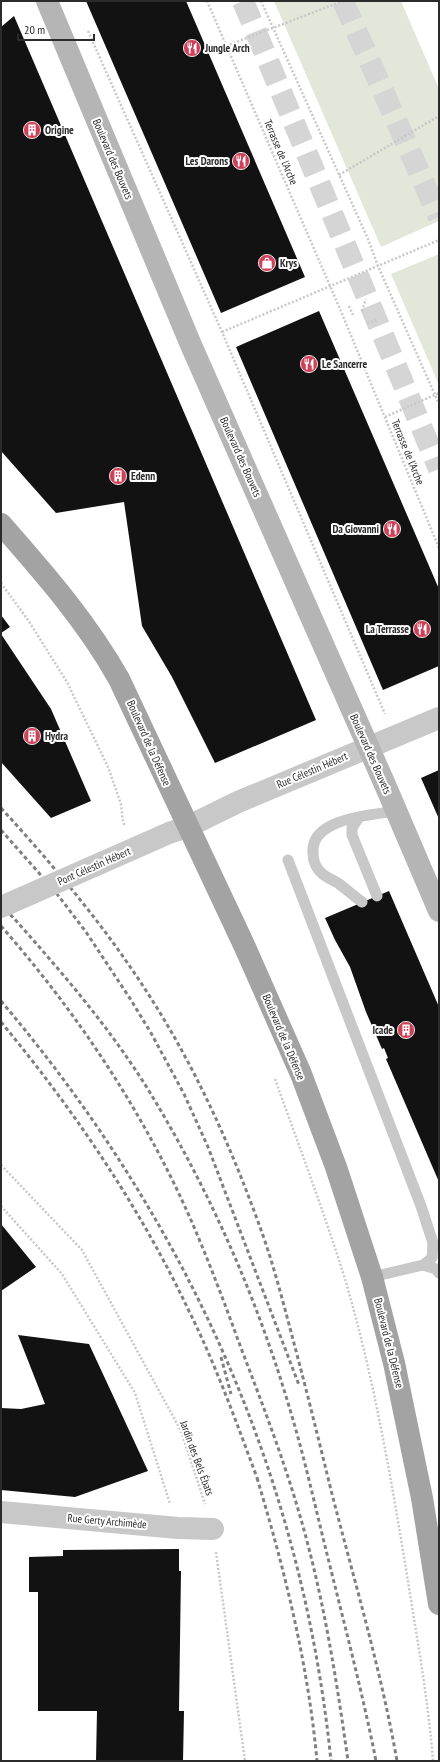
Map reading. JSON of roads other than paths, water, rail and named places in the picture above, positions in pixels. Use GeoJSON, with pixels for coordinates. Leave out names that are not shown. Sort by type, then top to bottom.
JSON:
{"type":"FeatureCollection","features":[{"type":"Feature","properties":{"kind":"main road","name":"Boulevard des Bouvets"},"geometry":{"type":"LineString","coordinates":[[47,1],[191,345],[439,911]]}},
{"type":"Feature","properties":{"kind":"main road","name":"Boulevard de la Défense"},"geometry":{"type":"LineString","coordinates":[[1,524],[50,579],[103,651],[141,724],[158,765],[244,945],[301,1074],[336,1167],[372,1277],[408,1430],[422,1498],[439,1604]]}},
{"type":"Feature","properties":{"kind":"street","name":"Rue Célestin Hébert"},"geometry":{"type":"LineString","coordinates":[[188,827],[238,802],[439,718]]}},
{"type":"Feature","properties":{"kind":"street","name":"Pont Célestin Hébert"},"geometry":{"type":"LineString","coordinates":[[1,907],[169,833],[188,827]]}},
{"type":"Feature","properties":{"kind":"street","name":"Rue Gerty Archimède"},"geometry":{"type":"LineString","coordinates":[[1,1512],[178,1528],[213,1529]]}},
{"type":"Feature","properties":{"kind":"lane"},"geometry":{"type":"LineString","coordinates":[[362,902],[317,869],[313,859],[312,846],[316,838],[324,829],[359,817],[396,811]]}},
{"type":"Feature","properties":{"kind":"lane"},"geometry":{"type":"LineString","coordinates":[[359,817],[352,828],[352,835],[377,896]]}},
{"type":"Feature","properties":{"kind":"lane"},"geometry":{"type":"LineString","coordinates":[[288,860],[421,1206],[433,1243],[432,1258],[424,1265],[372,1277]]}},
{"type":"Feature","properties":{"kind":"lane"},"geometry":{"type":"LineString","coordinates":[[424,1265],[436,1269],[439,1273]]}},
{"type":"Feature","properties":{"kind":"tunnel"},"geometry":{"type":"LineString","coordinates":[[243,1],[439,469]]}},
{"type":"Feature","properties":{"kind":"tunnel"},"geometry":{"type":"LineString","coordinates":[[343,1],[439,217]]}},
{"type":"Feature","properties":{"kind":"railway"},"geometry":{"type":"LineString","coordinates":[[1,808],[40,851],[95,918],[145,989],[180,1046],[210,1106],[237,1167],[265,1242],[284,1306],[367,1625],[391,1727],[397,1761]]}},
{"type":"Feature","properties":{"kind":"railway"},"geometry":{"type":"LineString","coordinates":[[1,830],[54,890],[86,932],[151,1033],[184,1094],[208,1147],[299,1385]]}},
{"type":"Feature","properties":{"kind":"railway"},"geometry":{"type":"LineString","coordinates":[[1,904],[79,994],[116,1041],[133,1066],[171,1129],[192,1168],[212,1207],[248,1288],[278,1371],[307,1470],[366,1712],[376,1761]]}},
{"type":"Feature","properties":{"kind":"railway"},"geometry":{"type":"LineString","coordinates":[[1,926],[58,996],[110,1069],[155,1147],[194,1227],[275,1438],[304,1530],[330,1645],[348,1761]]}},
{"type":"Feature","properties":{"kind":"railway"},"geometry":{"type":"LineString","coordinates":[[1,1001],[67,1085],[127,1172],[179,1262],[224,1356],[263,1452],[293,1552],[316,1655],[331,1761]]}},
{"type":"Feature","properties":{"kind":"railway"},"geometry":{"type":"LineString","coordinates":[[1,1022],[28,1055],[79,1124],[127,1196],[148,1233],[169,1271],[208,1352],[259,1483]]}},
{"type":"Feature","properties":{"kind":"railway"},"geometry":{"type":"LineString","coordinates":[[221,1357],[231,1394]]}},
{"type":"Feature","properties":{"kind":"railway"},"geometry":{"type":"LineString","coordinates":[[257,1478],[277,1548],[294,1618],[308,1689],[317,1761]]}},
{"type":"Feature","properties":{"kind":"place","name":"Jungle Arch"},"geometry":{"type":"Point","coordinates":[192,48]}},
{"type":"Feature","properties":{"kind":"place","name":"Origine"},"geometry":{"type":"Point","coordinates":[32,130]}},
{"type":"Feature","properties":{"kind":"place","name":"Les Darons"},"geometry":{"type":"Point","coordinates":[241,161]}},
{"type":"Feature","properties":{"kind":"place","name":"Krys"},"geometry":{"type":"Point","coordinates":[267,263]}},
{"type":"Feature","properties":{"kind":"place","name":"Le Sancerre"},"geometry":{"type":"Point","coordinates":[309,364]}},
{"type":"Feature","properties":{"kind":"place","name":"Edenn"},"geometry":{"type":"Point","coordinates":[118,476]}},
{"type":"Feature","properties":{"kind":"place","name":"Da Giovanni"},"geometry":{"type":"Point","coordinates":[392,529]}},
{"type":"Feature","properties":{"kind":"place","name":"La Terrasse"},"geometry":{"type":"Point","coordinates":[422,629]}},
{"type":"Feature","properties":{"kind":"place","name":"Hydra"},"geometry":{"type":"Point","coordinates":[32,736]}},
{"type":"Feature","properties":{"kind":"place","name":"Icade"},"geometry":{"type":"Point","coordinates":[406,1030]}}]}
